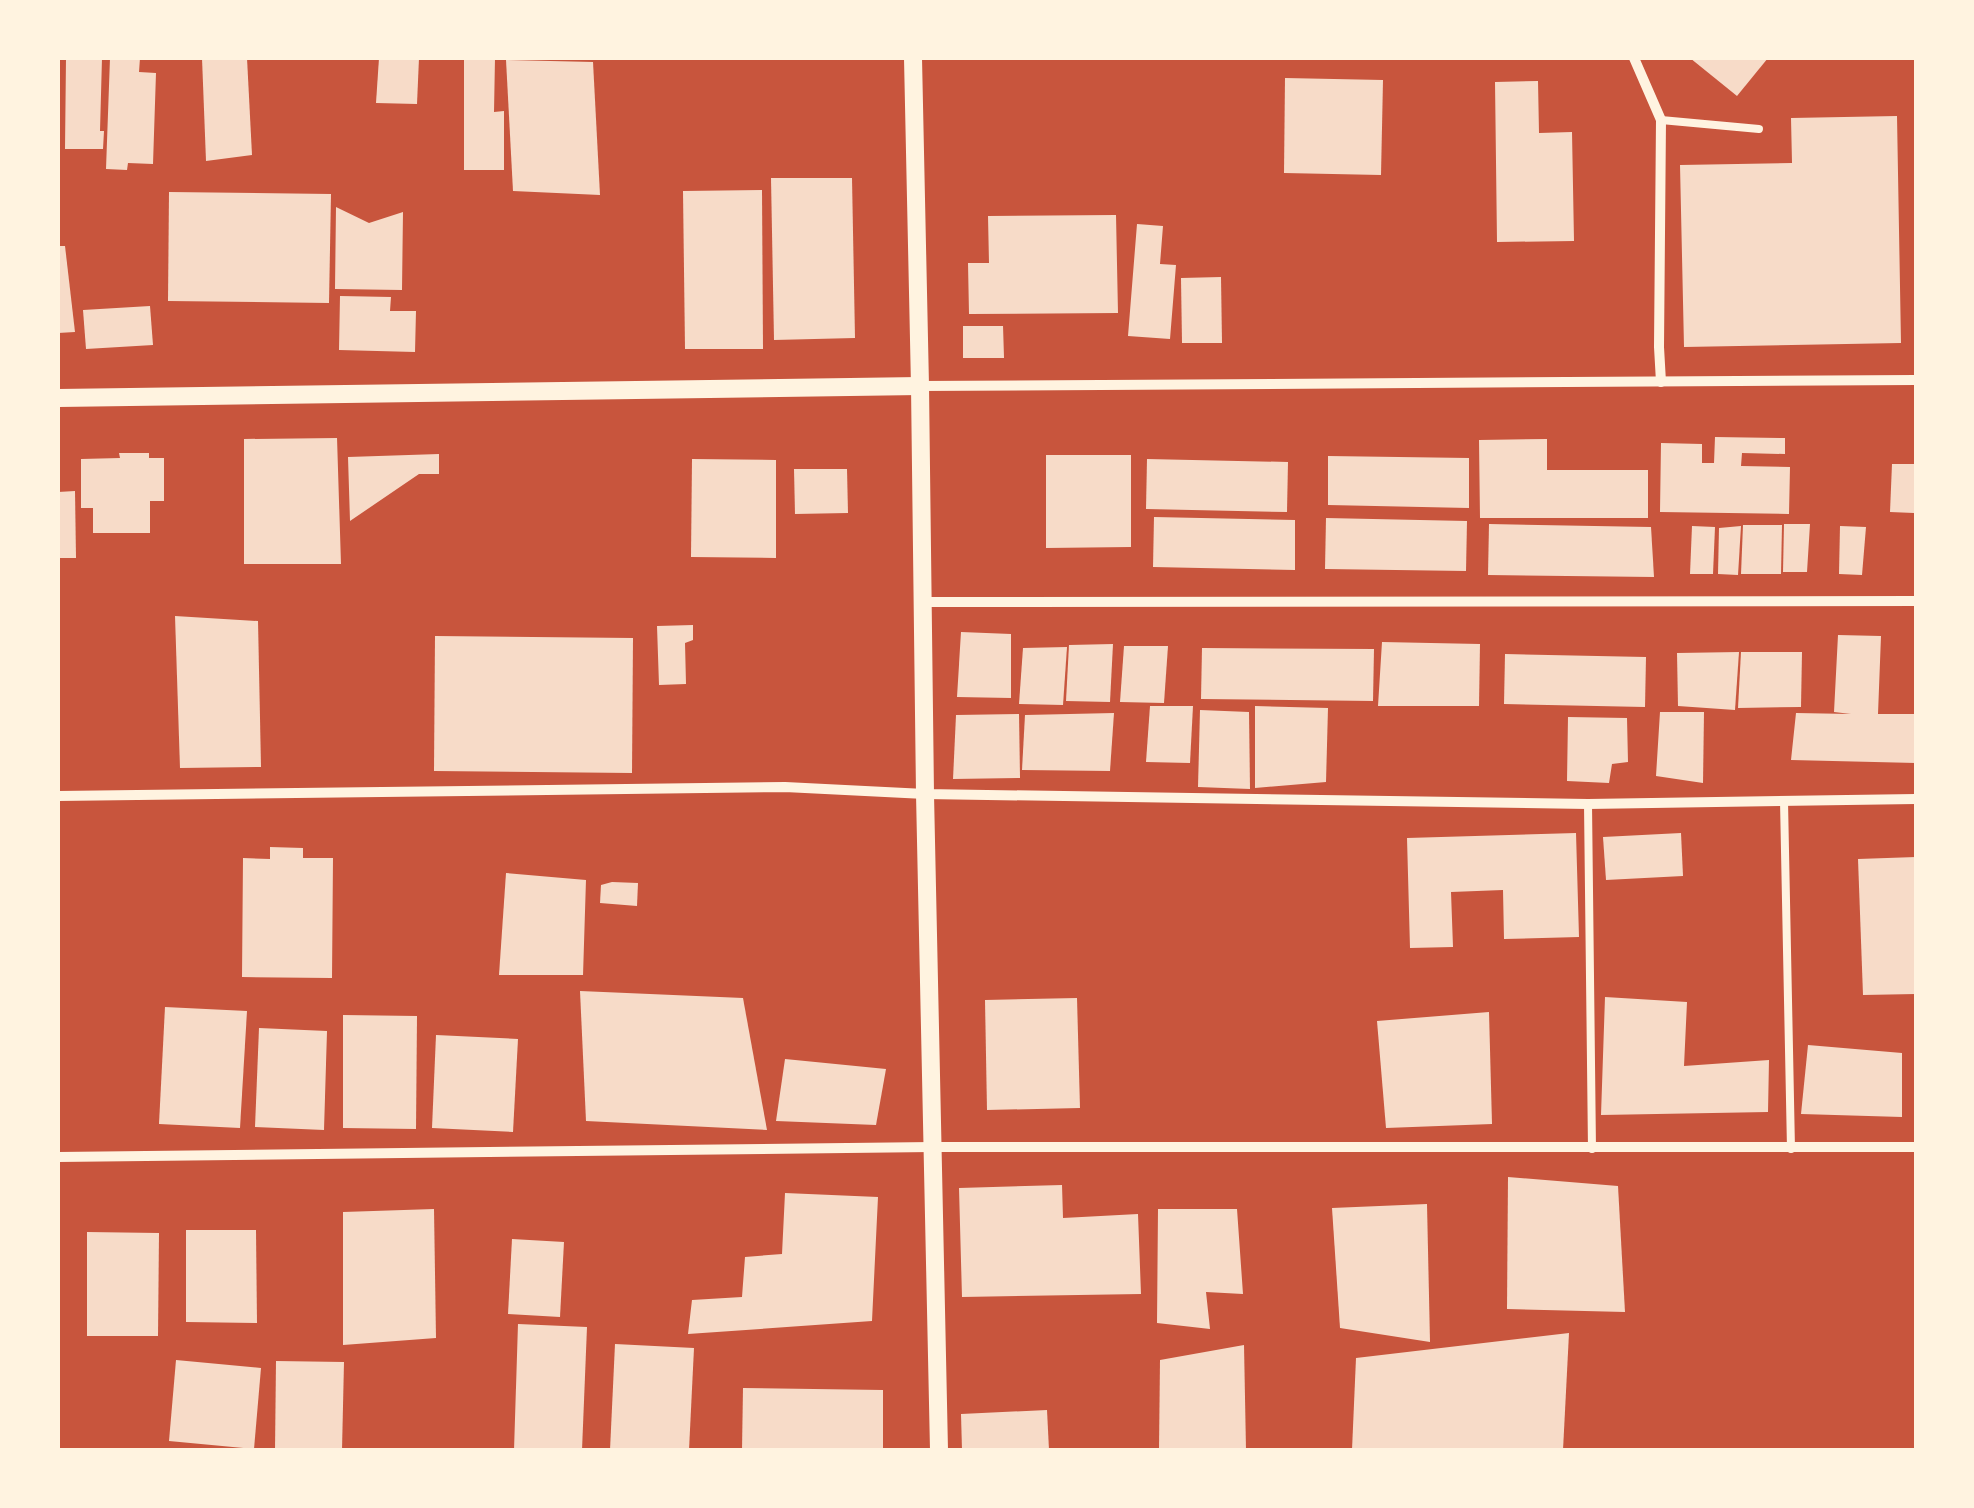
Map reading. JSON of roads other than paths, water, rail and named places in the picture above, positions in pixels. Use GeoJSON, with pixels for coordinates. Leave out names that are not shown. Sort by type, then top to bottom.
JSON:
{"type":"FeatureCollection","features":[{"type":"Feature","properties":{"kind":"street"},"geometry":{"type":"LineString","coordinates":[[913,58],[939,1450]]}},
{"type":"Feature","properties":{"kind":"street"},"geometry":{"type":"LineString","coordinates":[[1634,58],[1661,120],[1661,382]]}},
{"type":"Feature","properties":{"kind":"street"},"geometry":{"type":"LineString","coordinates":[[58,398],[920,386],[1916,380]]}},
{"type":"Feature","properties":{"kind":"street"},"geometry":{"type":"LineString","coordinates":[[922,602],[1916,600]]}},
{"type":"Feature","properties":{"kind":"street"},"geometry":{"type":"LineString","coordinates":[[58,796],[785,787],[924,794],[1588,804],[1916,799]]}},
{"type":"Feature","properties":{"kind":"street"},"geometry":{"type":"LineString","coordinates":[[58,1157],[932,1146],[1916,1147]]}},
{"type":"Feature","properties":{"kind":"lane"},"geometry":{"type":"LineString","coordinates":[[1661,120],[1758,129]]}},
{"type":"Feature","properties":{"kind":"lane"},"geometry":{"type":"LineString","coordinates":[[1784,801],[1792,1149]]}},
{"type":"Feature","properties":{"kind":"lane"},"geometry":{"type":"LineString","coordinates":[[1588,804],[1592,1149]]}}]}
